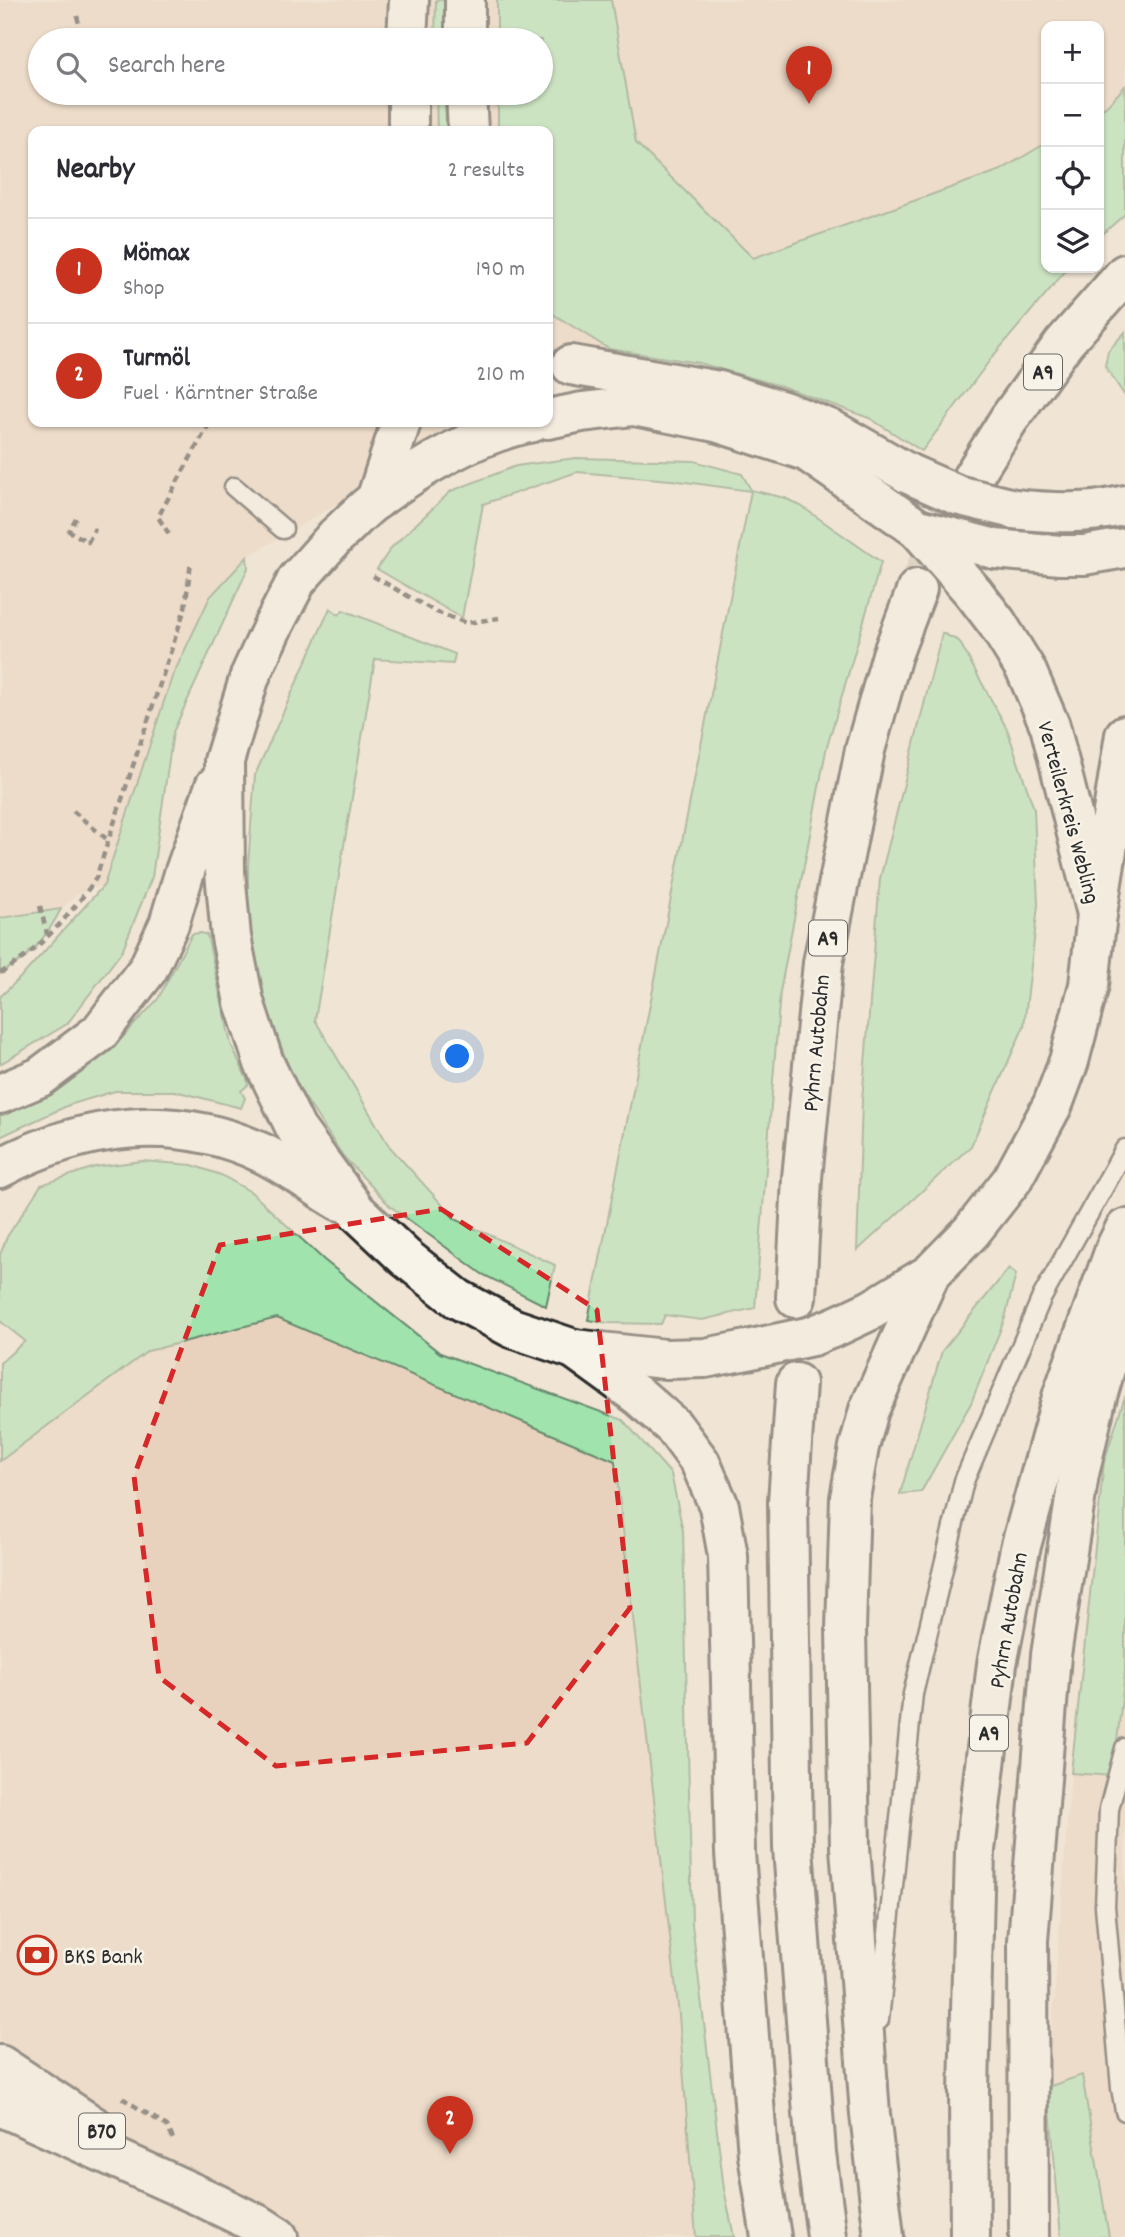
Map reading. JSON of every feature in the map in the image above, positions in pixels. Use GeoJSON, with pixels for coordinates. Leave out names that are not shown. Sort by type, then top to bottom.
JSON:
{"type":"FeatureCollection","features":[{"type":"Feature","properties":{"kind":"main road"},"geometry":{"type":"LineString","coordinates":[[408,28],[409,0]]}},
{"type":"Feature","properties":{"kind":"main road"},"geometry":{"type":"LineString","coordinates":[[465,0],[465,28]]}},
{"type":"Feature","properties":{"kind":"main road"},"geometry":{"type":"LineString","coordinates":[[408,105],[408,126]]}},
{"type":"Feature","properties":{"kind":"main road"},"geometry":{"type":"LineString","coordinates":[[467,105],[468,126]]}},
{"type":"Feature","properties":{"kind":"main road","name":"A9"},"geometry":{"type":"LineString","coordinates":[[972,478],[1009,419],[1064,343],[1125,274]]}},
{"type":"Feature","properties":{"kind":"main road"},"geometry":{"type":"LineString","coordinates":[[559,357],[634,406]]}},
{"type":"Feature","properties":{"kind":"main road"},"geometry":{"type":"LineString","coordinates":[[559,357],[719,391],[786,412],[832,430],[909,474],[957,495],[1014,509],[1055,513],[1125,505]]}},
{"type":"Feature","properties":{"kind":"main road","name":"Verteilerkreis Webling"},"geometry":{"type":"LineString","coordinates":[[508,427],[447,455],[376,500],[336,536],[297,580],[250,676],[224,761],[225,872],[231,937],[244,1002],[264,1063],[296,1129],[356,1211],[406,1258],[458,1299],[512,1328],[574,1349],[665,1359],[705,1358],[812,1336],[871,1310],[930,1273],[971,1232],[1012,1180],[1053,1104],[1069,1061],[1089,985],[1097,914],[1050,726],[1026,670],[997,623],[974,593],[904,519],[806,451],[716,422],[634,406],[553,418]]}},
{"type":"Feature","properties":{"kind":"main road"},"geometry":{"type":"LineString","coordinates":[[376,500],[399,427]]}},
{"type":"Feature","properties":{"kind":"main road"},"geometry":{"type":"LineString","coordinates":[[904,519],[995,549],[1084,555],[1125,548]]}},
{"type":"Feature","properties":{"kind":"main road","name":"Pyhrn Autobahn"},"geometry":{"type":"LineString","coordinates":[[796,1298],[802,1178],[823,963],[865,750],[892,655],[917,589]]}},
{"type":"Feature","properties":{"kind":"main road"},"geometry":{"type":"LineString","coordinates":[[1097,914],[1125,735]]}},
{"type":"Feature","properties":{"kind":"main road"},"geometry":{"type":"LineString","coordinates":[[0,1094],[40,1077],[99,1033],[148,970],[169,924],[224,761]]}},
{"type":"Feature","properties":{"kind":"main road"},"geometry":{"type":"LineString","coordinates":[[0,1168],[52,1144],[92,1133],[169,1128],[212,1135],[262,1154],[356,1211]]}},
{"type":"Feature","properties":{"kind":"main road"},"geometry":{"type":"LineString","coordinates":[[1029,2237],[1028,1941],[1051,1655],[1079,1474],[1096,1400],[1119,1321],[1121,1238]]}},
{"type":"Feature","properties":{"kind":"main road","name":"Pyhrn Autobahn"},"geometry":{"type":"LineString","coordinates":[[970,2237],[969,2091],[975,1850],[997,1664],[1020,1549],[1063,1394],[1121,1238]]}},
{"type":"Feature","properties":{"kind":"main road"},"geometry":{"type":"LineString","coordinates":[[884,2237],[870,2114],[850,1847],[846,1629],[850,1498],[869,1410],[930,1273]]}},
{"type":"Feature","properties":{"kind":"main road"},"geometry":{"type":"LineString","coordinates":[[574,1349],[640,1397],[674,1427],[700,1462],[719,1506],[728,1556],[735,1853],[758,2155],[771,2237]]}},
{"type":"Feature","properties":{"kind":"main road"},"geometry":{"type":"LineString","coordinates":[[796,1383],[788,1502],[793,1848],[816,2153],[827,2237]]}},
{"type":"Feature","properties":{"kind":"main road","name":"B70"},"geometry":{"type":"LineString","coordinates":[[0,2065],[204,2198]]}},
{"type":"Feature","properties":{"kind":"main road","name":"B70"},"geometry":{"type":"LineString","coordinates":[[0,2106],[204,2198],[278,2237]]}},
{"type":"Feature","properties":{"kind":"lane"},"geometry":{"type":"LineString","coordinates":[[234,487],[282,529]]}},
{"type":"Feature","properties":{"kind":"lane"},"geometry":{"type":"LineString","coordinates":[[870,2114],[914,1694],[964,1481],[1042,1297],[1125,1149]]}},
{"type":"Feature","properties":{"kind":"lane"},"geometry":{"type":"LineString","coordinates":[[1125,1748],[1109,1809],[1105,1906],[1125,2110]]}},
{"type":"Feature","properties":{"kind":"path"},"geometry":{"type":"LineString","coordinates":[[77,16],[80,28]]}},
{"type":"Feature","properties":{"kind":"path"},"geometry":{"type":"LineString","coordinates":[[169,534],[158,517],[207,427]]}},
{"type":"Feature","properties":{"kind":"path"},"geometry":{"type":"LineString","coordinates":[[76,519],[69,531],[88,542],[95,528]]}},
{"type":"Feature","properties":{"kind":"path"},"geometry":{"type":"LineString","coordinates":[[0,972],[17,964],[79,904],[96,877],[185,608],[191,562]]}},
{"type":"Feature","properties":{"kind":"path"},"geometry":{"type":"LineString","coordinates":[[373,576],[434,611],[466,623],[499,618]]}},
{"type":"Feature","properties":{"kind":"path"},"geometry":{"type":"LineString","coordinates":[[73,811],[109,841]]}},
{"type":"Feature","properties":{"kind":"path"},"geometry":{"type":"LineString","coordinates":[[40,906],[47,935]]}},
{"type":"Feature","properties":{"kind":"highlighted area"},"geometry":{"type":"Polygon","coordinates":[[[441,1209],[597,1310],[630,1608],[527,1743],[276,1766],[159,1677],[134,1476],[220,1245],[441,1209]]]}},
{"type":"Feature","properties":{"kind":"shaded area"},"geometry":{"type":"Polygon","coordinates":[[[0,0],[1125,0],[1125,86],[1107,107],[1104,108],[1104,21],[1041,21],[1041,146],[1002,170],[753,258],[553,376],[553,126],[28,126],[28,427],[467,427],[247,557],[210,597],[172,677],[104,885],[77,894],[61,909],[0,918],[0,0]]]}},
{"type":"Feature","properties":{"kind":"shaded area"},"geometry":{"type":"Polygon","coordinates":[[[277,1317],[616,1461],[679,2015],[696,2237],[278,2237],[0,2068],[0,1461],[148,1351],[277,1317]]]}},
{"type":"Feature","properties":{"kind":"shaded area"},"geometry":{"type":"Polygon","coordinates":[[[1125,1672],[1125,2237],[1061,2237],[1048,2087],[1071,1773],[1113,1776],[1125,1672]]]}},
{"type":"Feature","properties":{"kind":"green space"},"geometry":{"type":"Polygon","coordinates":[[[436,0],[446,0],[446,28],[435,28],[436,0]]]}},
{"type":"Feature","properties":{"kind":"green space"},"geometry":{"type":"Polygon","coordinates":[[[497,0],[611,0],[636,143],[753,258],[1001,170],[1041,146],[1041,273],[1064,273],[993,356],[922,451],[869,418],[784,387],[699,363],[609,349],[553,314],[553,126],[498,126],[498,105],[553,105],[553,28],[497,28],[497,0]]]}},
{"type":"Feature","properties":{"kind":"green space"},"geometry":{"type":"Polygon","coordinates":[[[1125,86],[1125,214],[1104,233],[1104,108],[1125,86]]]}},
{"type":"Feature","properties":{"kind":"green space"},"geometry":{"type":"Polygon","coordinates":[[[436,105],[445,105],[446,126],[437,126],[436,105]]]}},
{"type":"Feature","properties":{"kind":"green space"},"geometry":{"type":"Polygon","coordinates":[[[1125,332],[1125,396],[1105,366],[1108,351],[1125,332]]]}},
{"type":"Feature","properties":{"kind":"green space"},"geometry":{"type":"Polygon","coordinates":[[[576,458],[694,461],[742,474],[751,490],[785,498],[801,506],[881,562],[826,750],[780,992],[755,1308],[702,1320],[665,1315],[661,1324],[588,1320],[751,491],[671,480],[577,472],[483,504],[462,618],[377,569],[392,547],[451,491],[516,466],[576,458]]]}},
{"type":"Feature","properties":{"kind":"green space"},"geometry":{"type":"Polygon","coordinates":[[[247,557],[248,568],[173,732],[152,877],[122,951],[67,1024],[0,1064],[0,997],[104,885],[172,677],[210,597],[247,557]]]}},
{"type":"Feature","properties":{"kind":"green space"},"geometry":{"type":"Polygon","coordinates":[[[330,608],[339,615],[343,610],[455,654],[453,664],[375,659],[315,1020],[389,1146],[455,1219],[555,1265],[546,1306],[482,1274],[390,1206],[343,1156],[294,1081],[266,1006],[248,929],[248,865],[255,775],[330,608]]]}},
{"type":"Feature","properties":{"kind":"green space"},"geometry":{"type":"Polygon","coordinates":[[[942,633],[959,641],[1007,729],[1034,809],[1038,905],[1024,1026],[971,1146],[857,1251],[862,1101],[880,879],[942,633]]]}},
{"type":"Feature","properties":{"kind":"green space"},"geometry":{"type":"Polygon","coordinates":[[[61,909],[36,946],[20,961],[0,973],[0,918],[61,909]]]}},
{"type":"Feature","properties":{"kind":"green space"},"geometry":{"type":"Polygon","coordinates":[[[192,934],[207,935],[231,1044],[249,1084],[241,1091],[245,1098],[241,1108],[175,1091],[115,1091],[69,1105],[0,1137],[0,1115],[71,1078],[111,1050],[158,999],[192,934]]]}},
{"type":"Feature","properties":{"kind":"green space"},"geometry":{"type":"Polygon","coordinates":[[[142,1161],[192,1165],[221,1175],[251,1192],[324,1260],[440,1353],[623,1420],[671,1474],[683,1531],[692,1924],[724,2189],[734,2237],[696,2237],[679,2015],[615,1461],[277,1318],[148,1351],[0,1461],[0,1363],[25,1341],[0,1321],[0,1255],[7,1237],[41,1185],[95,1167],[142,1161]]]}},
{"type":"Feature","properties":{"kind":"green space"},"geometry":{"type":"Polygon","coordinates":[[[1009,1268],[1016,1274],[1005,1318],[971,1403],[921,1492],[900,1494],[942,1351],[1009,1268]]]}},
{"type":"Feature","properties":{"kind":"green space"},"geometry":{"type":"Polygon","coordinates":[[[1125,1396],[1125,1672],[1113,1776],[1071,1773],[1104,1462],[1125,1396]]]}},
{"type":"Feature","properties":{"kind":"green space"},"geometry":{"type":"Polygon","coordinates":[[[1082,2075],[1109,2237],[1061,2237],[1048,2087],[1082,2075]]]}},
{"type":"Feature","properties":{"kind":"tunnel"},"geometry":{"type":"LineString","coordinates":[[917,589],[939,537],[972,478]]}},
{"type":"Feature","properties":{"kind":"place","name":"Mömax"},"geometry":{"type":"Point","coordinates":[809,104]}},
{"type":"Feature","properties":{"kind":"place","name":"BKS Bank"},"geometry":{"type":"Point","coordinates":[37,1955]}},
{"type":"Feature","properties":{"kind":"place","name":"Turmöl"},"geometry":{"type":"Point","coordinates":[450,2154]}}]}
